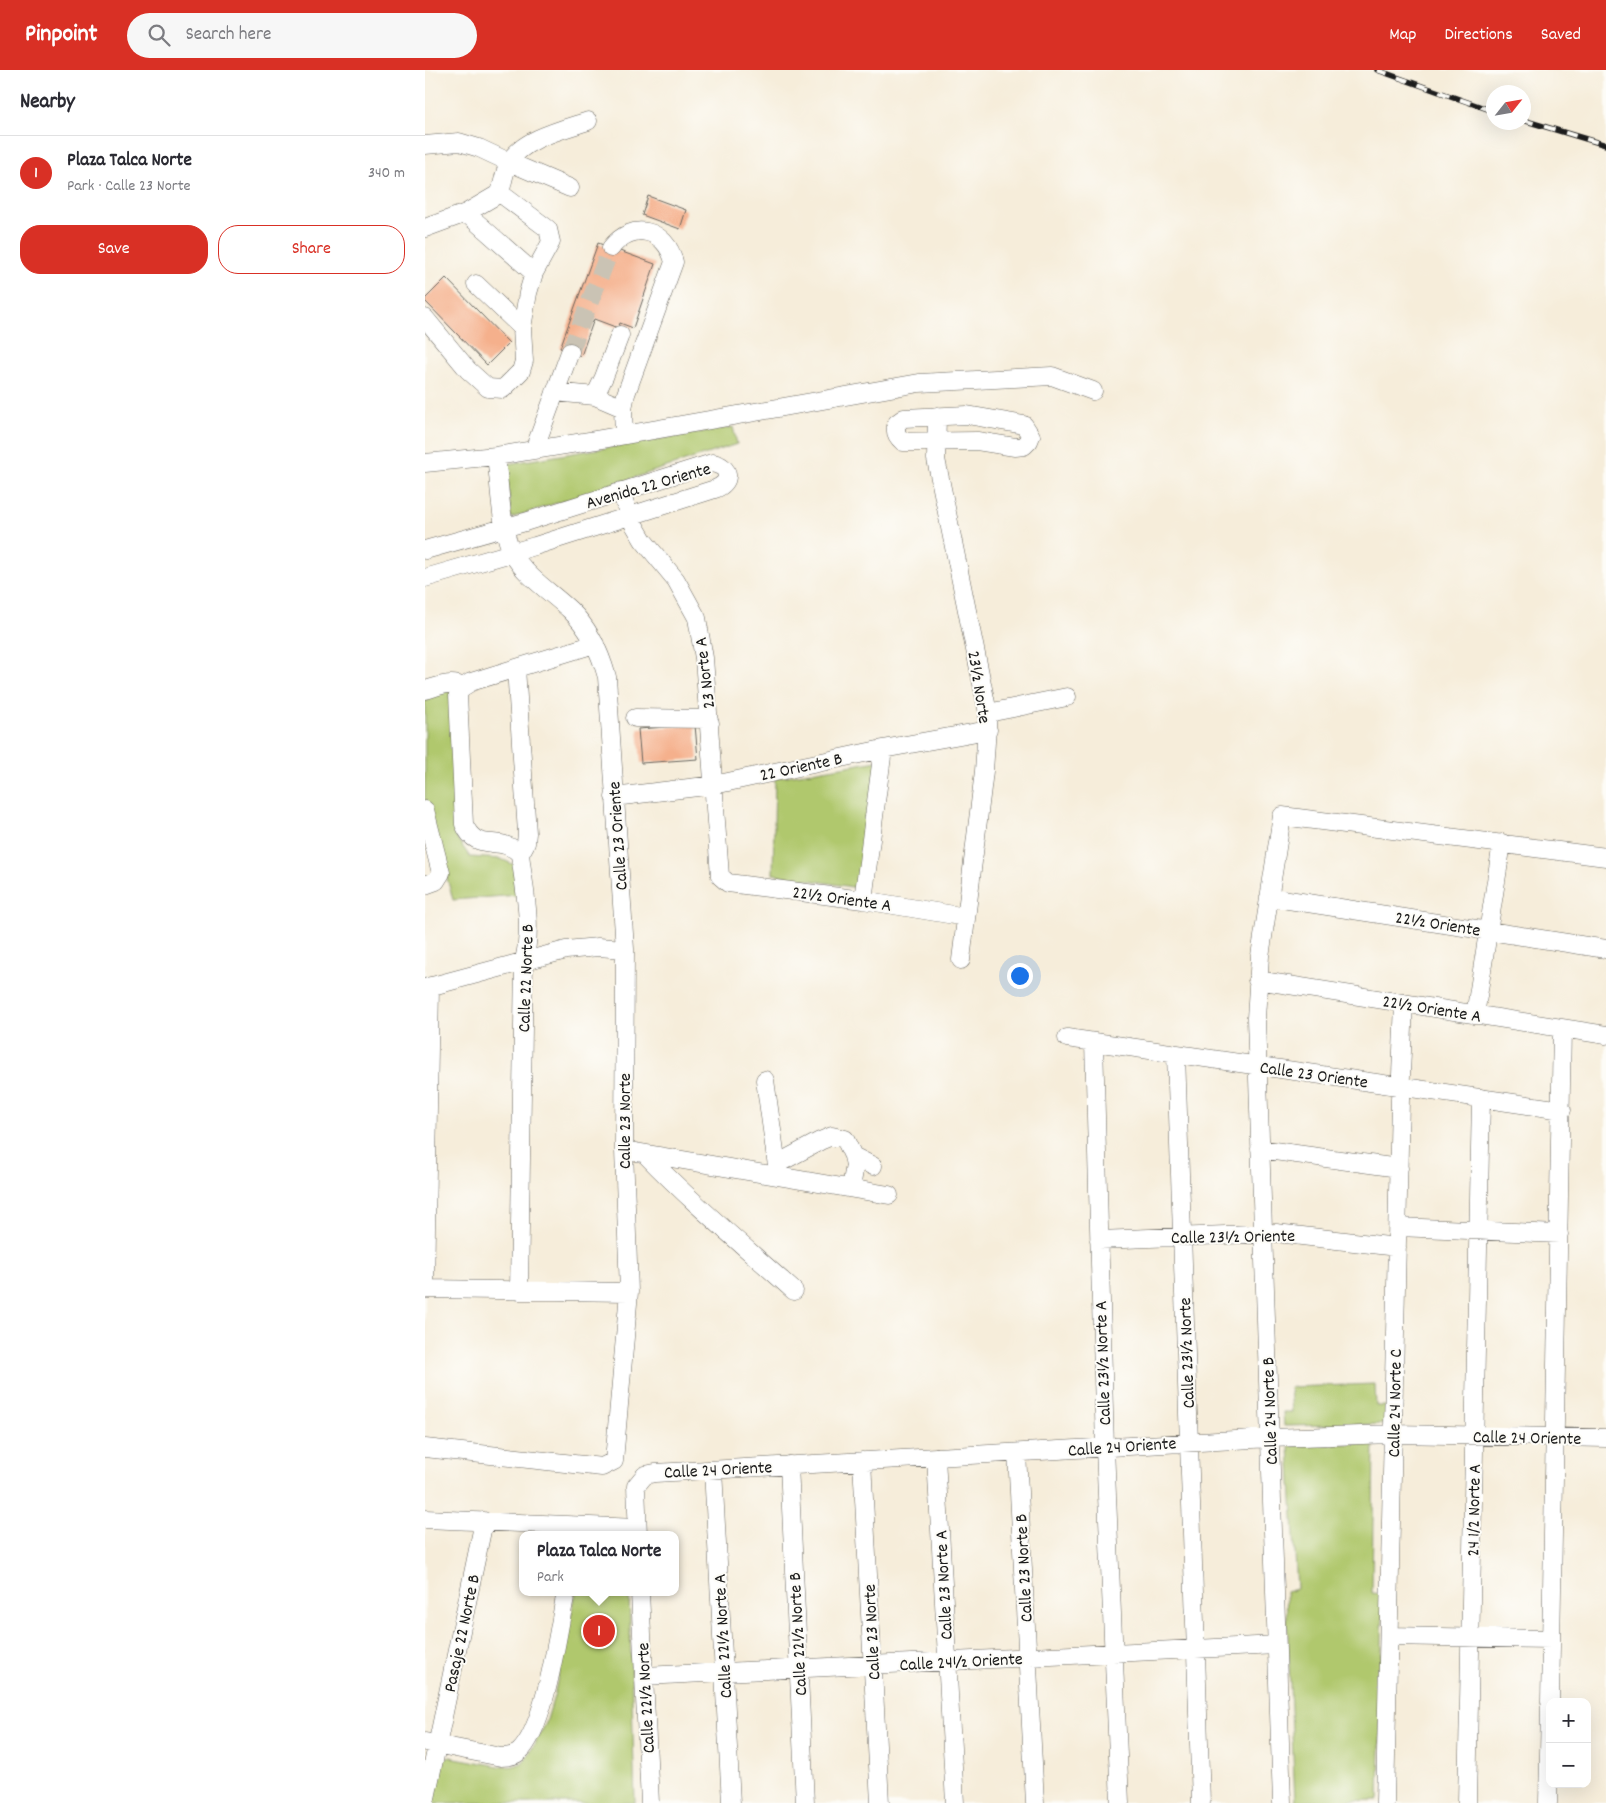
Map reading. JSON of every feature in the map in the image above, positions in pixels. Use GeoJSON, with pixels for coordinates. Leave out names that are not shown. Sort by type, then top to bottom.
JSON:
{"type":"FeatureCollection","features":[{"type":"Feature","properties":{"kind":"street"},"geometry":{"type":"LineString","coordinates":[[425,228],[466,214],[500,193],[509,162],[521,148],[544,136],[588,121]]}},
{"type":"Feature","properties":{"kind":"street"},"geometry":{"type":"LineString","coordinates":[[425,145],[459,142],[479,148],[570,188]]}},
{"type":"Feature","properties":{"kind":"street"},"geometry":{"type":"LineString","coordinates":[[425,318],[468,370],[488,388],[503,389],[521,370],[524,361],[522,328],[528,293],[534,273],[551,242],[548,229],[500,193]]}},
{"type":"Feature","properties":{"kind":"street"},"geometry":{"type":"LineString","coordinates":[[466,214],[534,273]]}},
{"type":"Feature","properties":{"kind":"street"},"geometry":{"type":"LineString","coordinates":[[611,248],[617,239],[624,235],[631,232],[647,232],[662,239],[668,246],[674,262],[630,381],[623,408],[624,435]]}},
{"type":"Feature","properties":{"kind":"street"},"geometry":{"type":"LineString","coordinates":[[476,284],[522,328]]}},
{"type":"Feature","properties":{"kind":"street"},"geometry":{"type":"LineString","coordinates":[[595,396],[605,377],[620,335]]}},
{"type":"Feature","properties":{"kind":"street"},"geometry":{"type":"LineString","coordinates":[[534,450],[570,352]]}},
{"type":"Feature","properties":{"kind":"street"},"geometry":{"type":"LineString","coordinates":[[425,463],[497,456],[919,383],[1052,376],[1093,391]]}},
{"type":"Feature","properties":{"kind":"street"},"geometry":{"type":"LineString","coordinates":[[555,392],[595,396],[623,408]]}},
{"type":"Feature","properties":{"kind":"street"},"geometry":{"type":"LineString","coordinates":[[967,414],[1024,425],[1031,436],[1029,441],[1023,446],[1015,447],[977,441],[936,440],[903,442],[898,438],[897,423],[904,418],[967,414]]}},
{"type":"Feature","properties":{"kind":"street","name":"23½ Norte"},"geometry":{"type":"LineString","coordinates":[[937,416],[936,458],[988,722],[984,771],[961,960]]}},
{"type":"Feature","properties":{"kind":"street"},"geometry":{"type":"LineString","coordinates":[[497,456],[505,528],[512,553]]}},
{"type":"Feature","properties":{"kind":"street","name":"Avenida 22 Oriente"},"geometry":{"type":"LineString","coordinates":[[425,550],[505,528],[713,464],[719,464],[725,470],[727,476],[726,482],[721,487],[512,553],[425,578]]}},
{"type":"Feature","properties":{"kind":"street","name":"23 Norte A"},"geometry":{"type":"LineString","coordinates":[[621,491],[629,516],[643,540],[676,580],[697,618],[704,658],[720,876]]}},
{"type":"Feature","properties":{"kind":"street","name":"Calle 23 Oriente"},"geometry":{"type":"LineString","coordinates":[[512,553],[525,571],[572,612],[595,644],[602,659],[607,677],[625,949]]}},
{"type":"Feature","properties":{"kind":"street"},"geometry":{"type":"LineString","coordinates":[[521,854],[514,847],[502,843],[477,842],[468,834],[464,824],[458,694],[471,682],[595,644]]}},
{"type":"Feature","properties":{"kind":"street","name":"Calle 22 Norte B"},"geometry":{"type":"LineString","coordinates":[[516,668],[527,833],[526,843],[521,854],[528,931],[524,960],[519,1291]]}},
{"type":"Feature","properties":{"kind":"street"},"geometry":{"type":"LineString","coordinates":[[425,690],[447,684],[457,684],[463,688]]}},
{"type":"Feature","properties":{"kind":"street","name":"22 Oriente B"},"geometry":{"type":"LineString","coordinates":[[614,797],[714,785],[883,749],[988,722],[1067,698]]}},
{"type":"Feature","properties":{"kind":"street"},"geometry":{"type":"LineString","coordinates":[[635,718],[707,719],[709,723]]}},
{"type":"Feature","properties":{"kind":"street"},"geometry":{"type":"LineString","coordinates":[[863,900],[883,749]]}},
{"type":"Feature","properties":{"kind":"street"},"geometry":{"type":"LineString","coordinates":[[425,810],[441,868],[432,881]]}},
{"type":"Feature","properties":{"kind":"street","name":"Calle 24 Norte B"},"geometry":{"type":"LineString","coordinates":[[1282,1803],[1256,1018],[1257,980],[1282,816],[1502,843]]}},
{"type":"Feature","properties":{"kind":"street"},"geometry":{"type":"LineString","coordinates":[[1475,1015],[1502,843],[1606,856]]}},
{"type":"Feature","properties":{"kind":"street","name":"22½ Oriente A"},"geometry":{"type":"LineString","coordinates":[[720,876],[727,883],[863,900],[966,917]]}},
{"type":"Feature","properties":{"kind":"street","name":"22½ Oriente"},"geometry":{"type":"LineString","coordinates":[[1269,897],[1606,949]]}},
{"type":"Feature","properties":{"kind":"street"},"geometry":{"type":"LineString","coordinates":[[625,949],[579,948],[524,960],[428,987],[425,1289],[629,1292]]}},
{"type":"Feature","properties":{"kind":"street","name":"Calle 23 Norte"},"geometry":{"type":"LineString","coordinates":[[425,1448],[603,1467],[614,1461],[629,1292],[624,1150],[625,949]]}},
{"type":"Feature","properties":{"kind":"street","name":"22½ Oriente A"},"geometry":{"type":"LineString","coordinates":[[1257,980],[1606,1035]]}},
{"type":"Feature","properties":{"kind":"street","name":"Calle 24 Norte C"},"geometry":{"type":"LineString","coordinates":[[1385,1803],[1404,1004]]}},
{"type":"Feature","properties":{"kind":"street"},"geometry":{"type":"LineString","coordinates":[[1550,1698],[1562,1028]]}},
{"type":"Feature","properties":{"kind":"street","name":"Calle 23 Oriente"},"geometry":{"type":"LineString","coordinates":[[1067,1038],[1562,1110]]}},
{"type":"Feature","properties":{"kind":"street","name":"Calle 23½ Norte A"},"geometry":{"type":"LineString","coordinates":[[1094,1042],[1105,1448],[1120,1803]]}},
{"type":"Feature","properties":{"kind":"street","name":"Calle 23½ Norte"},"geometry":{"type":"LineString","coordinates":[[1176,1054],[1201,1803]]}},
{"type":"Feature","properties":{"kind":"street"},"geometry":{"type":"LineString","coordinates":[[765,1080],[777,1170]]}},
{"type":"Feature","properties":{"kind":"street","name":"24 1/2 Norte A"},"geometry":{"type":"LineString","coordinates":[[1467,1803],[1481,1098]]}},
{"type":"Feature","properties":{"kind":"street"},"geometry":{"type":"LineString","coordinates":[[777,1170],[820,1141],[833,1136],[845,1139],[853,1156],[855,1165],[851,1188]]}},
{"type":"Feature","properties":{"kind":"street"},"geometry":{"type":"LineString","coordinates":[[1260,1149],[1399,1168]]}},
{"type":"Feature","properties":{"kind":"street"},"geometry":{"type":"LineString","coordinates":[[624,1150],[777,1170],[889,1195]]}},
{"type":"Feature","properties":{"kind":"street"},"geometry":{"type":"LineString","coordinates":[[645,1154],[676,1186],[794,1291]]}},
{"type":"Feature","properties":{"kind":"street"},"geometry":{"type":"LineString","coordinates":[[853,1156],[873,1166]]}},
{"type":"Feature","properties":{"kind":"street"},"geometry":{"type":"LineString","coordinates":[[1398,1227],[1559,1234]]}},
{"type":"Feature","properties":{"kind":"street","name":"Calle 23½ Oriente"},"geometry":{"type":"LineString","coordinates":[[1099,1240],[1263,1232],[1397,1247]]}},
{"type":"Feature","properties":{"kind":"street","name":"Calle 24 Oriente"},"geometry":{"type":"LineString","coordinates":[[638,1531],[635,1491],[641,1478],[655,1473],[1270,1438],[1393,1434],[1606,1438]]}},
{"type":"Feature","properties":{"kind":"street","name":"Calle 23 Norte B"},"geometry":{"type":"LineString","coordinates":[[1017,1453],[1035,1803]]}},
{"type":"Feature","properties":{"kind":"street","name":"Calle 23 Norte A"},"geometry":{"type":"LineString","coordinates":[[937,1457],[955,1803]]}},
{"type":"Feature","properties":{"kind":"street","name":"Calle 23 Norte"},"geometry":{"type":"LineString","coordinates":[[862,1461],[881,1803]]}},
{"type":"Feature","properties":{"kind":"street","name":"Calle 22½ Norte B"},"geometry":{"type":"LineString","coordinates":[[789,1465],[805,1803]]}},
{"type":"Feature","properties":{"kind":"street","name":"Calle 22½ Norte A"},"geometry":{"type":"LineString","coordinates":[[713,1470],[731,1803]]}},
{"type":"Feature","properties":{"kind":"street"},"geometry":{"type":"LineString","coordinates":[[425,1519],[574,1530],[638,1531]]}},
{"type":"Feature","properties":{"kind":"street","name":"Pasaje 22 Norte B"},"geometry":{"type":"LineString","coordinates":[[425,1803],[431,1743],[484,1522]]}},
{"type":"Feature","properties":{"kind":"street"},"geometry":{"type":"LineString","coordinates":[[431,1743],[501,1757],[512,1756],[521,1748],[534,1728],[541,1709],[565,1596]]}},
{"type":"Feature","properties":{"kind":"street","name":"Calle 22½ Norte"},"geometry":{"type":"LineString","coordinates":[[640,1596],[650,1803]]}},
{"type":"Feature","properties":{"kind":"street"},"geometry":{"type":"LineString","coordinates":[[1389,1636],[1551,1639]]}},
{"type":"Feature","properties":{"kind":"street","name":"Calle 24½ Oriente"},"geometry":{"type":"LineString","coordinates":[[644,1676],[1277,1646]]}},
{"type":"Feature","properties":{"kind":"street"},"geometry":{"type":"LineString","coordinates":[[1548,1803],[1549,1743]]}},
{"type":"Feature","properties":{"kind":"green space"},"geometry":{"type":"Polygon","coordinates":[[[733,427],[737,444],[511,518],[506,464],[733,427]]]}},
{"type":"Feature","properties":{"kind":"green space"},"geometry":{"type":"Polygon","coordinates":[[[450,690],[456,837],[470,857],[501,859],[517,866],[518,895],[453,900],[425,798],[425,698],[450,690]]]}},
{"type":"Feature","properties":{"kind":"green space"},"geometry":{"type":"Polygon","coordinates":[[[878,761],[858,888],[773,874],[775,778],[878,761]]]}},
{"type":"Feature","properties":{"kind":"green space"},"geometry":{"type":"Polygon","coordinates":[[[1375,1384],[1376,1406],[1386,1406],[1386,1424],[1284,1426],[1283,1412],[1292,1412],[1290,1387],[1375,1384]]]}},
{"type":"Feature","properties":{"kind":"green space"},"geometry":{"type":"Polygon","coordinates":[[[1374,1443],[1372,1593],[1383,1594],[1379,1800],[1295,1802],[1286,1592],[1297,1589],[1289,1446],[1374,1443]]]}},
{"type":"Feature","properties":{"kind":"green space"},"geometry":{"type":"Polygon","coordinates":[[[575,1596],[629,1596],[635,1803],[432,1803],[442,1761],[450,1757],[504,1767],[522,1763],[546,1723],[554,1696],[575,1596]]]}},
{"type":"Feature","properties":{"kind":"building"},"geometry":{"type":"Polygon","coordinates":[[[648,196],[686,210],[680,229],[642,215],[648,196]]]}},
{"type":"Feature","properties":{"kind":"building"},"geometry":{"type":"Polygon","coordinates":[[[598,243],[655,264],[633,328],[620,323],[618,328],[594,319],[581,356],[560,348],[598,243]]]}},
{"type":"Feature","properties":{"kind":"building"},"geometry":{"type":"Polygon","coordinates":[[[446,278],[509,343],[487,365],[425,301],[446,278]]]}},
{"type":"Feature","properties":{"kind":"building"},"geometry":{"type":"Polygon","coordinates":[[[695,725],[698,759],[641,763],[638,729],[695,725]]]}},
{"type":"Feature","properties":{"kind":"tunnel"},"geometry":{"type":"LineString","coordinates":[[570,352],[611,248]]}},
{"type":"Feature","properties":{"kind":"railway"},"geometry":{"type":"LineString","coordinates":[[1377,70],[1486,109]]}},
{"type":"Feature","properties":{"kind":"railway"},"geometry":{"type":"LineString","coordinates":[[1531,122],[1606,145]]}},
{"type":"Feature","properties":{"kind":"place","name":"Plaza Talca Norte"},"geometry":{"type":"Point","coordinates":[599,1631]}}]}
